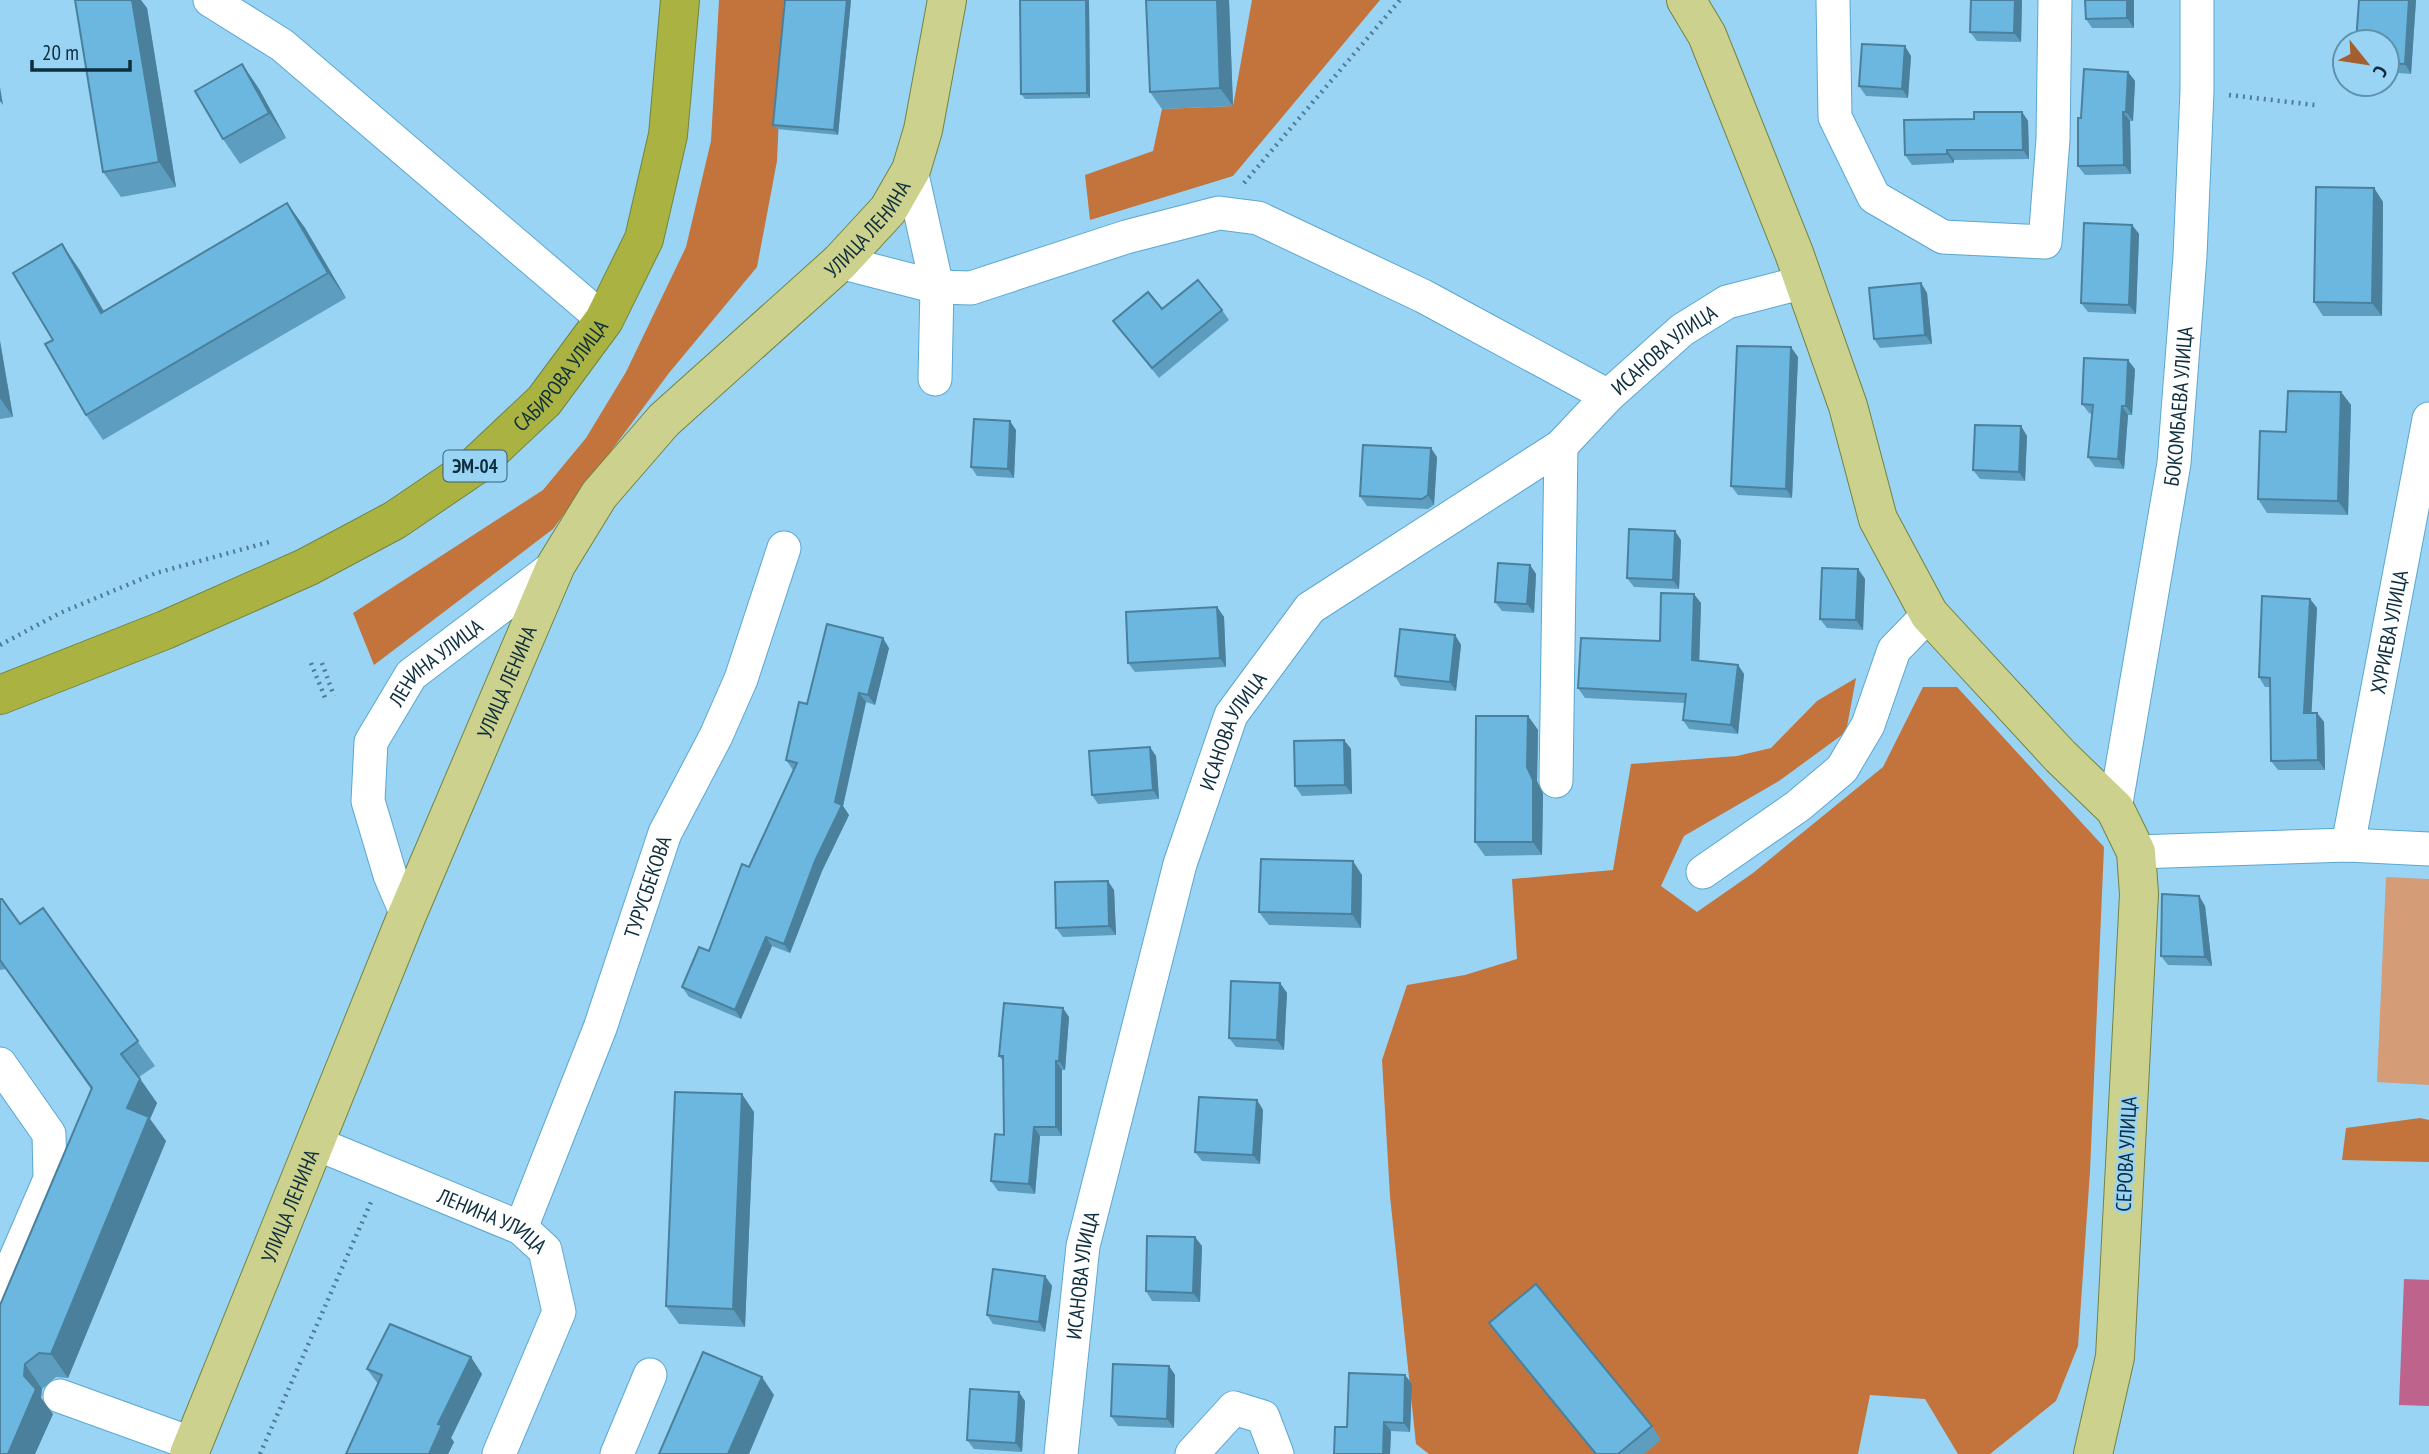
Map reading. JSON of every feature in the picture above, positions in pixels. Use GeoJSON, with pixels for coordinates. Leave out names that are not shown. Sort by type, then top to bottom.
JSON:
{"type":"FeatureCollection","features":[{"type":"Feature","properties":{"kind":"highway","name":"САБИРОВА УЛИЦА"},"geometry":{"type":"LineString","coordinates":[[0,695],[295,573],[395,520],[476,465],[544,401],[604,320],[644,239],[668,135],[680,0]]}},
{"type":"Feature","properties":{"kind":"main road","name":"УЛИЦА ЛЕНИНА"},"geometry":{"type":"LineString","coordinates":[[191,1449],[407,915],[556,565],[599,495],[664,420],[840,262],[888,210],[911,170],[923,130],[947,0]]}},
{"type":"Feature","properties":{"kind":"main road"},"geometry":{"type":"LineString","coordinates":[[1686,0],[1707,34],[1804,282],[1848,406],[1878,519],[1929,614],[2060,756],[2115,809]]}},
{"type":"Feature","properties":{"kind":"main road","name":"СЕРОВА УЛИЦА"},"geometry":{"type":"LineString","coordinates":[[2093,1454],[2115,1357],[2139,894],[2136,852],[2115,809]]}},
{"type":"Feature","properties":{"kind":"street"},"geometry":{"type":"LineString","coordinates":[[210,0],[282,44],[604,320]]}},
{"type":"Feature","properties":{"kind":"street"},"geometry":{"type":"LineString","coordinates":[[1833,0],[1835,117],[1874,197],[1943,237],[2045,242],[2053,139],[2055,0]]}},
{"type":"Feature","properties":{"kind":"street","name":"БОКОМБАЕВА УЛИЦА"},"geometry":{"type":"LineString","coordinates":[[2115,809],[2174,463],[2190,256],[2197,91],[2197,0]]}},
{"type":"Feature","properties":{"kind":"street"},"geometry":{"type":"LineString","coordinates":[[911,170],[937,287],[935,379]]}},
{"type":"Feature","properties":{"kind":"street"},"geometry":{"type":"LineString","coordinates":[[840,262],[937,287],[971,288],[1126,237],[1219,213],[1258,218],[1295,233],[1423,296],[1608,396]]}},
{"type":"Feature","properties":{"kind":"street","name":"ИСАНОВА УЛИЦА"},"geometry":{"type":"LineString","coordinates":[[1061,1454],[1083,1246],[1180,864],[1231,715],[1310,608],[1561,446],[1608,396],[1682,330],[1727,302],[1804,282]]}},
{"type":"Feature","properties":{"kind":"street","name":"ХУРИЕВА УЛИЦА"},"geometry":{"type":"LineString","coordinates":[[2348,845],[2429,419]]}},
{"type":"Feature","properties":{"kind":"street"},"geometry":{"type":"LineString","coordinates":[[1556,781],[1561,446]]}},
{"type":"Feature","properties":{"kind":"street","name":"ТУРУСБЕКОВА"},"geometry":{"type":"LineString","coordinates":[[521,1228],[600,1028],[665,833],[716,736],[741,679],[784,548]]}},
{"type":"Feature","properties":{"kind":"street","name":"ЛЕНИНА УЛИЦА"},"geometry":{"type":"LineString","coordinates":[[407,915],[390,875],[368,801],[371,743],[411,675],[556,565]]}},
{"type":"Feature","properties":{"kind":"street"},"geometry":{"type":"LineString","coordinates":[[1703,872],[1798,806],[1842,769],[1868,725],[1895,650],[1929,614]]}},
{"type":"Feature","properties":{"kind":"street"},"geometry":{"type":"LineString","coordinates":[[2136,852],[2348,845],[2429,849]]}},
{"type":"Feature","properties":{"kind":"street"},"geometry":{"type":"LineString","coordinates":[[0,1064],[49,1134],[50,1179],[0,1295]]}},
{"type":"Feature","properties":{"kind":"street","name":"ЛЕНИНА УЛИЦА"},"geometry":{"type":"LineString","coordinates":[[314,1143],[521,1228],[545,1250],[559,1311],[499,1454]]}},
{"type":"Feature","properties":{"kind":"street"},"geometry":{"type":"LineString","coordinates":[[617,1454],[650,1375]]}},
{"type":"Feature","properties":{"kind":"street"},"geometry":{"type":"LineString","coordinates":[[60,1396],[191,1449]]}},
{"type":"Feature","properties":{"kind":"street"},"geometry":{"type":"LineString","coordinates":[[1192,1454],[1234,1408],[1264,1417],[1277,1454]]}},
{"type":"Feature","properties":{"kind":"path"},"geometry":{"type":"LineString","coordinates":[[1219,213],[1400,0]]}},
{"type":"Feature","properties":{"kind":"path"},"geometry":{"type":"LineString","coordinates":[[2197,91],[2315,105]]}},
{"type":"Feature","properties":{"kind":"path"},"geometry":{"type":"LineString","coordinates":[[0,645],[60,612],[156,573],[269,542]]}},
{"type":"Feature","properties":{"kind":"path"},"geometry":{"type":"LineString","coordinates":[[311,663],[326,700]]}},
{"type":"Feature","properties":{"kind":"path"},"geometry":{"type":"LineString","coordinates":[[322,663],[334,696]]}},
{"type":"Feature","properties":{"kind":"path"},"geometry":{"type":"LineString","coordinates":[[260,1454],[384,1172]]}},
{"type":"Feature","properties":{"kind":"shaded area"},"geometry":{"type":"Polygon","coordinates":[[[719,0],[784,0],[777,161],[757,267],[669,373],[553,529],[374,665],[353,613],[543,490],[586,438],[626,372],[686,247],[711,141],[719,0]]]}},
{"type":"Feature","properties":{"kind":"shaded area"},"geometry":{"type":"Polygon","coordinates":[[[1252,0],[1380,0],[1233,176],[1090,220],[1085,175],[1153,151],[1162,109],[1233,106],[1252,0]]]}},
{"type":"Feature","properties":{"kind":"shaded area"},"geometry":{"type":"Polygon","coordinates":[[[1856,678],[1846,732],[1779,781],[1684,836],[1661,886],[1697,912],[1753,873],[1883,767],[1923,687],[1957,687],[2104,847],[2090,1171],[2078,1346],[2056,1401],[1990,1454],[1958,1454],[1925,1399],[1870,1395],[1858,1454],[1429,1454],[1416,1444],[1390,1196],[1382,1060],[1407,985],[1465,975],[1517,959],[1512,879],[1613,870],[1631,764],[1737,756],[1771,748],[1817,701],[1856,678]]]}},
{"type":"Feature","properties":{"kind":"shaded area"},"geometry":{"type":"Polygon","coordinates":[[[2386,877],[2429,879],[2429,1085],[2377,1082],[2386,877]]]}},
{"type":"Feature","properties":{"kind":"shaded area"},"geometry":{"type":"Polygon","coordinates":[[[2420,1118],[2429,1120],[2429,1162],[2342,1160],[2346,1128],[2420,1118]]]}},
{"type":"Feature","properties":{"kind":"shaded area"},"geometry":{"type":"Polygon","coordinates":[[[2404,1279],[2429,1280],[2429,1406],[2399,1405],[2404,1279]]]}},
{"type":"Feature","properties":{"kind":"building"},"geometry":{"type":"Polygon","coordinates":[[[75,0],[132,0],[159,162],[103,172],[75,0]]]}},
{"type":"Feature","properties":{"kind":"building"},"geometry":{"type":"Polygon","coordinates":[[[785,0],[847,0],[834,130],[773,125],[785,0]]]}},
{"type":"Feature","properties":{"kind":"building"},"geometry":{"type":"Polygon","coordinates":[[[1020,0],[1086,0],[1087,93],[1021,94],[1020,0]]]}},
{"type":"Feature","properties":{"kind":"building"},"geometry":{"type":"Polygon","coordinates":[[[1146,0],[1217,0],[1220,88],[1150,92],[1146,0]]]}},
{"type":"Feature","properties":{"kind":"building"},"geometry":{"type":"Polygon","coordinates":[[[1971,0],[2015,0],[2014,33],[1970,32],[1971,0]]]}},
{"type":"Feature","properties":{"kind":"building"},"geometry":{"type":"Polygon","coordinates":[[[2085,0],[2127,0],[2127,18],[2086,19],[2085,0]]]}},
{"type":"Feature","properties":{"kind":"building"},"geometry":{"type":"Polygon","coordinates":[[[2359,0],[2409,0],[2405,64],[2401,64],[2401,28],[2357,28],[2359,0]]]}},
{"type":"Feature","properties":{"kind":"building"},"geometry":{"type":"Polygon","coordinates":[[[1862,44],[1905,46],[1902,89],[1859,86],[1862,44]]]}},
{"type":"Feature","properties":{"kind":"building"},"geometry":{"type":"Polygon","coordinates":[[[242,64],[269,113],[223,139],[195,91],[242,64]]]}},
{"type":"Feature","properties":{"kind":"building"},"geometry":{"type":"Polygon","coordinates":[[[2084,69],[2128,72],[2126,112],[2123,112],[2124,165],[2078,166],[2078,118],[2081,118],[2084,69]]]}},
{"type":"Feature","properties":{"kind":"building"},"geometry":{"type":"Polygon","coordinates":[[[1974,112],[2022,112],[2023,150],[1947,150],[1947,154],[1905,155],[1904,120],[1974,119],[1974,112]]]}},
{"type":"Feature","properties":{"kind":"building"},"geometry":{"type":"Polygon","coordinates":[[[2316,187],[2374,188],[2372,303],[2314,302],[2316,187]]]}},
{"type":"Feature","properties":{"kind":"building"},"geometry":{"type":"Polygon","coordinates":[[[287,203],[328,273],[86,415],[45,344],[53,340],[13,273],[62,244],[101,313],[287,203]]]}},
{"type":"Feature","properties":{"kind":"building"},"geometry":{"type":"Polygon","coordinates":[[[2084,223],[2132,225],[2129,305],[2081,303],[2084,223]]]}},
{"type":"Feature","properties":{"kind":"building"},"geometry":{"type":"Polygon","coordinates":[[[1198,280],[1222,310],[1152,368],[1113,321],[1148,292],[1162,309],[1198,280]]]}},
{"type":"Feature","properties":{"kind":"building"},"geometry":{"type":"Polygon","coordinates":[[[1921,283],[1925,335],[1874,339],[1869,288],[1921,283]]]}},
{"type":"Feature","properties":{"kind":"building"},"geometry":{"type":"Polygon","coordinates":[[[1737,346],[1791,347],[1786,489],[1731,486],[1737,346]]]}},
{"type":"Feature","properties":{"kind":"building"},"geometry":{"type":"Polygon","coordinates":[[[2084,358],[2128,360],[2126,406],[2122,406],[2118,459],[2088,457],[2093,405],[2082,404],[2084,358]]]}},
{"type":"Feature","properties":{"kind":"building"},"geometry":{"type":"Polygon","coordinates":[[[2288,391],[2341,392],[2338,501],[2258,499],[2260,431],[2286,432],[2288,391]]]}},
{"type":"Feature","properties":{"kind":"building"},"geometry":{"type":"Polygon","coordinates":[[[974,419],[1010,421],[1008,469],[971,467],[974,419]]]}},
{"type":"Feature","properties":{"kind":"building"},"geometry":{"type":"Polygon","coordinates":[[[1975,425],[2021,426],[2019,472],[1973,470],[1975,425]]]}},
{"type":"Feature","properties":{"kind":"building"},"geometry":{"type":"Polygon","coordinates":[[[1363,445],[1431,448],[1428,495],[1422,499],[1360,496],[1363,445]]]}},
{"type":"Feature","properties":{"kind":"building"},"geometry":{"type":"Polygon","coordinates":[[[1629,529],[1675,531],[1673,580],[1627,578],[1629,529]]]}},
{"type":"Feature","properties":{"kind":"building"},"geometry":{"type":"Polygon","coordinates":[[[1498,563],[1530,565],[1527,604],[1495,602],[1498,563]]]}},
{"type":"Feature","properties":{"kind":"building"},"geometry":{"type":"Polygon","coordinates":[[[1822,568],[1858,569],[1856,620],[1820,619],[1822,568]]]}},
{"type":"Feature","properties":{"kind":"building"},"geometry":{"type":"Polygon","coordinates":[[[1661,593],[1694,594],[1692,660],[1738,665],[1731,725],[1683,720],[1686,694],[1578,688],[1581,638],[1660,641],[1661,593]]]}},
{"type":"Feature","properties":{"kind":"building"},"geometry":{"type":"Polygon","coordinates":[[[2262,596],[2310,599],[2304,713],[2317,713],[2318,760],[2271,761],[2270,678],[2259,677],[2262,596]]]}},
{"type":"Feature","properties":{"kind":"building"},"geometry":{"type":"Polygon","coordinates":[[[1217,607],[1220,658],[1128,663],[1126,612],[1217,607]]]}},
{"type":"Feature","properties":{"kind":"building"},"geometry":{"type":"Polygon","coordinates":[[[827,624],[883,638],[868,695],[859,693],[835,802],[842,805],[815,861],[784,944],[766,937],[735,1010],[682,987],[699,947],[709,951],[742,864],[749,867],[797,763],[786,760],[799,702],[807,704],[827,624]]]}},
{"type":"Feature","properties":{"kind":"building"},"geometry":{"type":"Polygon","coordinates":[[[1400,629],[1455,635],[1450,682],[1395,676],[1400,629]]]}},
{"type":"Feature","properties":{"kind":"building"},"geometry":{"type":"Polygon","coordinates":[[[1476,716],[1528,716],[1527,767],[1533,780],[1533,842],[1475,842],[1476,716]]]}},
{"type":"Feature","properties":{"kind":"building"},"geometry":{"type":"Polygon","coordinates":[[[1344,740],[1345,785],[1295,786],[1294,741],[1344,740]]]}},
{"type":"Feature","properties":{"kind":"building"},"geometry":{"type":"Polygon","coordinates":[[[1150,747],[1153,790],[1092,795],[1089,751],[1150,747]]]}},
{"type":"Feature","properties":{"kind":"building"},"geometry":{"type":"Polygon","coordinates":[[[1261,859],[1353,861],[1352,914],[1259,912],[1261,859]]]}},
{"type":"Feature","properties":{"kind":"building"},"geometry":{"type":"Polygon","coordinates":[[[1108,881],[1109,926],[1056,928],[1055,882],[1108,881]]]}},
{"type":"Feature","properties":{"kind":"building"},"geometry":{"type":"Polygon","coordinates":[[[2162,894],[2199,896],[2205,957],[2161,956],[2162,894]]]}},
{"type":"Feature","properties":{"kind":"building"},"geometry":{"type":"Polygon","coordinates":[[[0,899],[20,924],[43,908],[138,1041],[121,1054],[140,1079],[127,1108],[149,1117],[51,1354],[39,1353],[25,1364],[24,1376],[36,1389],[8,1454],[0,1454],[0,1305],[92,1088],[0,960],[0,899]]]}},
{"type":"Feature","properties":{"kind":"building"},"geometry":{"type":"Polygon","coordinates":[[[1231,981],[1280,983],[1277,1040],[1229,1038],[1231,981]]]}},
{"type":"Feature","properties":{"kind":"building"},"geometry":{"type":"Polygon","coordinates":[[[1004,1003],[1063,1008],[1059,1061],[1056,1061],[1056,1127],[1034,1127],[1029,1184],[991,1181],[995,1134],[1004,1135],[1003,1056],[999,1056],[1004,1003]]]}},
{"type":"Feature","properties":{"kind":"building"},"geometry":{"type":"Polygon","coordinates":[[[675,1092],[742,1094],[733,1309],[666,1306],[675,1092]]]}},
{"type":"Feature","properties":{"kind":"building"},"geometry":{"type":"Polygon","coordinates":[[[1199,1097],[1257,1100],[1253,1155],[1195,1152],[1199,1097]]]}},
{"type":"Feature","properties":{"kind":"building"},"geometry":{"type":"Polygon","coordinates":[[[1147,1236],[1195,1237],[1193,1293],[1146,1291],[1147,1236]]]}},
{"type":"Feature","properties":{"kind":"building"},"geometry":{"type":"Polygon","coordinates":[[[993,1269],[1045,1276],[1039,1322],[987,1315],[993,1269]]]}},
{"type":"Feature","properties":{"kind":"building"},"geometry":{"type":"Polygon","coordinates":[[[1536,1284],[1652,1426],[1618,1454],[1596,1454],[1489,1323],[1536,1284]]]}},
{"type":"Feature","properties":{"kind":"building"},"geometry":{"type":"Polygon","coordinates":[[[390,1324],[471,1357],[438,1424],[442,1425],[429,1454],[346,1454],[382,1375],[367,1369],[390,1324]]]}},
{"type":"Feature","properties":{"kind":"building"},"geometry":{"type":"Polygon","coordinates":[[[703,1352],[762,1377],[728,1454],[659,1454],[703,1352]]]}},
{"type":"Feature","properties":{"kind":"building"},"geometry":{"type":"Polygon","coordinates":[[[1113,1364],[1169,1366],[1167,1419],[1111,1416],[1113,1364]]]}},
{"type":"Feature","properties":{"kind":"building"},"geometry":{"type":"Polygon","coordinates":[[[1349,1373],[1405,1375],[1404,1423],[1384,1422],[1383,1454],[1334,1454],[1335,1427],[1347,1427],[1349,1373]]]}},
{"type":"Feature","properties":{"kind":"building"},"geometry":{"type":"Polygon","coordinates":[[[970,1389],[1019,1392],[1016,1443],[967,1440],[970,1389]]]}}]}
